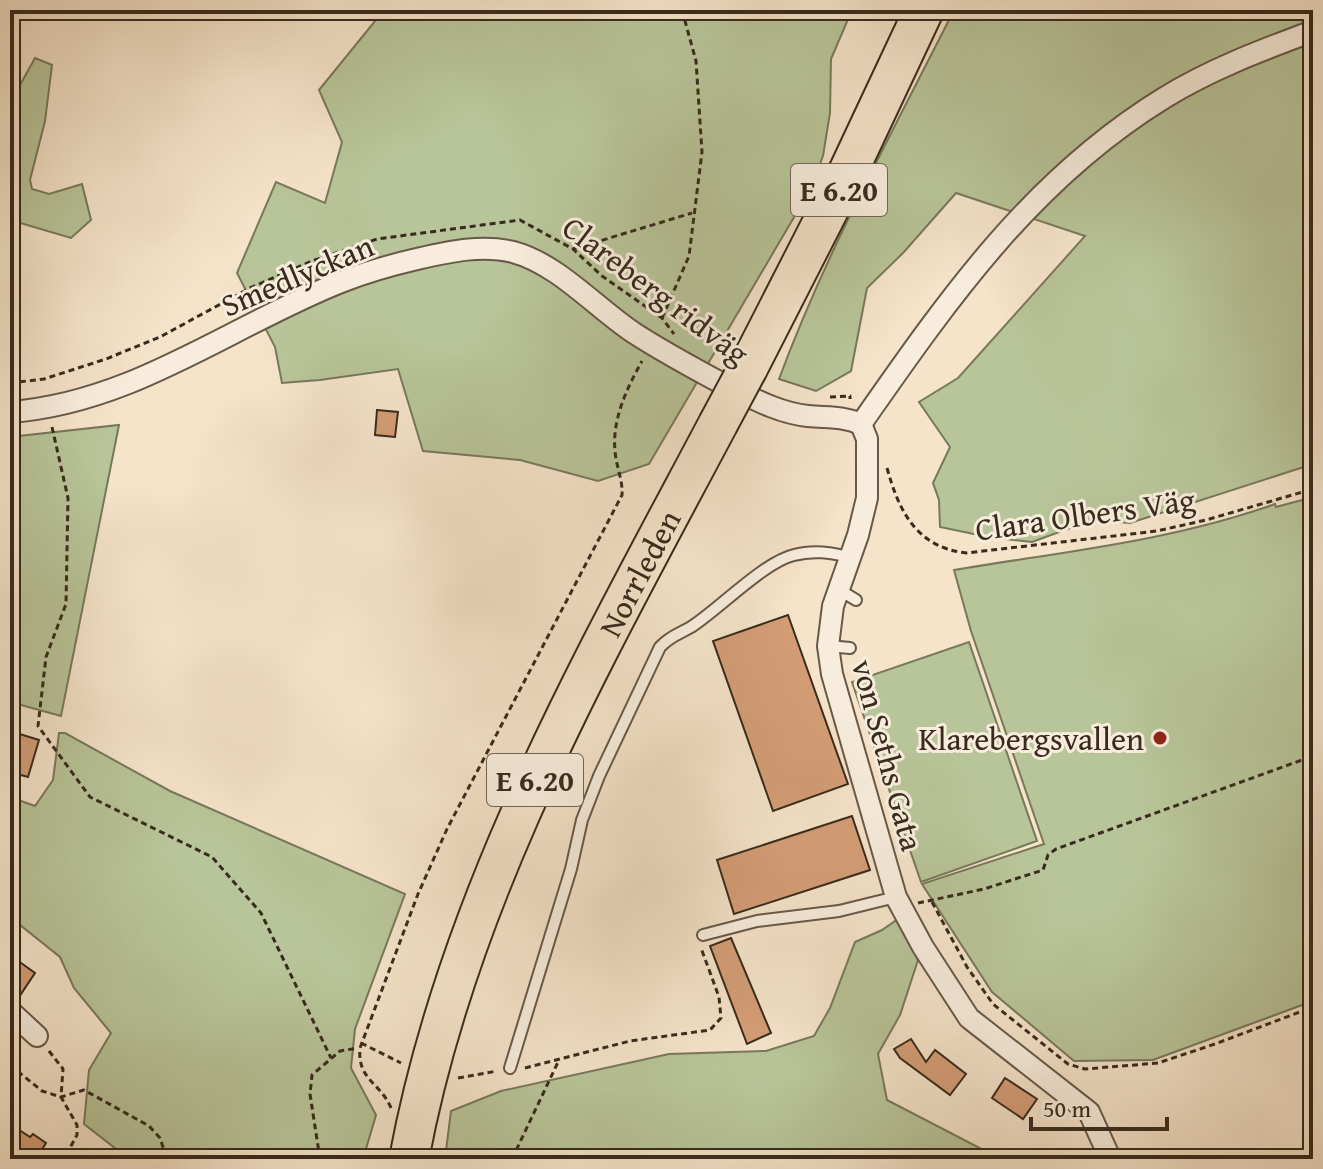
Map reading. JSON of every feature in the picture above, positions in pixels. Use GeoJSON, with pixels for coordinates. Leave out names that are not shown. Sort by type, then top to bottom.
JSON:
{"type":"FeatureCollection","features":[{"type":"Feature","properties":{"kind":"highway","name":"Norrleden"},"geometry":{"type":"LineString","coordinates":[[409,1159],[443,1023],[494,874],[528,795],[575,698],[853,161],[924,10]]}},
{"type":"Feature","properties":{"kind":"street"},"geometry":{"type":"LineString","coordinates":[[856,422],[975,266],[1051,185],[1094,147],[1164,98],[1226,65],[1313,31]]}},
{"type":"Feature","properties":{"kind":"street","name":"Smedlyckan"},"geometry":{"type":"LineString","coordinates":[[10,412],[61,405],[120,388],[341,282],[380,268],[465,249],[494,249],[527,257],[556,274],[634,333],[760,402],[808,416],[838,416],[856,422]]}},
{"type":"Feature","properties":{"kind":"street","name":"von Seths Gata"},"geometry":{"type":"LineString","coordinates":[[856,422],[868,450],[867,498],[850,558],[847,594],[833,606],[828,646],[832,674],[898,901],[962,1009],[1089,1112],[1109,1156]]}},
{"type":"Feature","properties":{"kind":"street"},"geometry":{"type":"LineString","coordinates":[[10,1011],[37,1036]]}},
{"type":"Feature","properties":{"kind":"lane"},"geometry":{"type":"LineString","coordinates":[[510,1068],[571,869],[582,820],[599,776],[660,647],[669,636],[690,628],[760,574],[791,555],[838,554],[850,558]]}},
{"type":"Feature","properties":{"kind":"lane"},"geometry":{"type":"LineString","coordinates":[[828,646],[850,648]]}},
{"type":"Feature","properties":{"kind":"lane"},"geometry":{"type":"LineString","coordinates":[[703,935],[757,921],[898,901]]}},
{"type":"Feature","properties":{"kind":"path"},"geometry":{"type":"LineString","coordinates":[[662,318],[689,256],[702,152],[696,61],[682,10]]}},
{"type":"Feature","properties":{"kind":"path"},"geometry":{"type":"LineString","coordinates":[[573,249],[694,213]]}},
{"type":"Feature","properties":{"kind":"path","name":"Clareberg ridväg"},"geometry":{"type":"LineString","coordinates":[[10,383],[44,379],[106,359],[160,337],[275,277],[377,239],[520,220],[573,249],[612,284],[662,318],[675,336]]}},
{"type":"Feature","properties":{"kind":"path"},"geometry":{"type":"LineString","coordinates":[[393,1111],[388,1100],[361,1068],[358,1061],[360,1046],[418,894],[447,829],[622,495],[615,449],[616,427],[619,411],[645,355]]}},
{"type":"Feature","properties":{"kind":"path"},"geometry":{"type":"LineString","coordinates":[[819,399],[850,396],[856,422]]}},
{"type":"Feature","properties":{"kind":"path"},"geometry":{"type":"LineString","coordinates":[[50,420],[68,498],[66,604],[46,657],[38,726],[90,797],[212,857],[261,913],[331,1058]]}},
{"type":"Feature","properties":{"kind":"path","name":"Clara Olbers Väg"},"geometry":{"type":"LineString","coordinates":[[868,450],[882,454],[899,506],[913,528],[955,552],[966,553],[1157,531],[1313,489]]}},
{"type":"Feature","properties":{"kind":"path"},"geometry":{"type":"LineString","coordinates":[[898,901],[932,902],[1043,870],[1048,855],[1056,849],[1313,756]]}},
{"type":"Feature","properties":{"kind":"path"},"geometry":{"type":"LineString","coordinates":[[932,902],[967,967],[993,1004],[1068,1064],[1085,1069],[1158,1063],[1313,1007]]}},
{"type":"Feature","properties":{"kind":"path"},"geometry":{"type":"LineString","coordinates":[[455,1078],[510,1068],[530,1068],[630,1041],[710,1030],[718,1025],[721,1018],[719,997],[701,947],[703,935]]}},
{"type":"Feature","properties":{"kind":"path"},"geometry":{"type":"LineString","coordinates":[[37,1036],[63,1069],[61,1097],[77,1125],[77,1135],[64,1159]]}},
{"type":"Feature","properties":{"kind":"path"},"geometry":{"type":"LineString","coordinates":[[320,1159],[310,1094],[312,1075],[340,1051],[360,1046],[413,1069]]}},
{"type":"Feature","properties":{"kind":"path"},"geometry":{"type":"LineString","coordinates":[[512,1159],[559,1060]]}},
{"type":"Feature","properties":{"kind":"path"},"geometry":{"type":"LineString","coordinates":[[10,1065],[42,1091],[61,1097],[84,1090],[149,1126],[160,1138],[167,1159]]}},
{"type":"Feature","properties":{"kind":"green space"},"geometry":{"type":"Polygon","coordinates":[[[384,10],[852,10],[831,59],[830,113],[823,156],[810,190],[649,464],[598,481],[520,460],[423,451],[398,369],[282,383],[275,347],[237,273],[276,182],[325,203],[342,142],[319,90],[384,10]]]}},
{"type":"Feature","properties":{"kind":"green space"},"geometry":{"type":"Polygon","coordinates":[[[954,10],[1313,10],[1313,464],[1130,523],[1092,520],[1032,542],[940,527],[939,500],[933,483],[950,447],[919,402],[958,378],[1085,236],[956,193],[867,288],[851,371],[816,391],[779,379],[839,238],[954,10]]]}},
{"type":"Feature","properties":{"kind":"green space"},"geometry":{"type":"Polygon","coordinates":[[[35,58],[52,65],[45,121],[30,180],[32,189],[49,194],[82,184],[91,220],[71,238],[17,222],[10,256],[10,103],[35,58]]]}},
{"type":"Feature","properties":{"kind":"green space"},"geometry":{"type":"Polygon","coordinates":[[[119,425],[61,716],[10,702],[10,437],[119,425]]]}},
{"type":"Feature","properties":{"kind":"green space","name":"Klarebergsvallen"},"geometry":{"type":"Polygon","coordinates":[[[1313,497],[1313,1001],[1153,1060],[1074,1061],[992,992],[922,884],[1044,844],[971,631],[954,570],[1156,536],[1313,497]]]}},
{"type":"Feature","properties":{"kind":"green space"},"geometry":{"type":"Polygon","coordinates":[[[969,642],[1037,841],[921,882],[852,682],[969,642]]]}},
{"type":"Feature","properties":{"kind":"green space"},"geometry":{"type":"Polygon","coordinates":[[[59,733],[65,733],[170,791],[405,894],[355,1029],[351,1068],[376,1115],[363,1159],[129,1159],[84,1124],[89,1070],[111,1033],[74,988],[60,957],[10,917],[10,797],[35,806],[53,780],[59,733]]]}},
{"type":"Feature","properties":{"kind":"green space"},"geometry":{"type":"Polygon","coordinates":[[[898,919],[918,960],[900,1015],[878,1054],[887,1100],[993,1155],[1007,1159],[445,1159],[451,1111],[501,1091],[669,1054],[766,1051],[814,1036],[830,1008],[855,942],[898,919]]]}},
{"type":"Feature","properties":{"kind":"building"},"geometry":{"type":"Polygon","coordinates":[[[377,410],[398,412],[395,437],[375,435],[377,410]]]}},
{"type":"Feature","properties":{"kind":"building"},"geometry":{"type":"Polygon","coordinates":[[[788,615],[848,784],[773,811],[713,641],[788,615]]]}},
{"type":"Feature","properties":{"kind":"building"},"geometry":{"type":"Polygon","coordinates":[[[10,731],[39,740],[28,777],[10,772],[10,731]]]}},
{"type":"Feature","properties":{"kind":"building"},"geometry":{"type":"Polygon","coordinates":[[[852,816],[870,870],[734,914],[717,860],[852,816]]]}},
{"type":"Feature","properties":{"kind":"building"},"geometry":{"type":"Polygon","coordinates":[[[731,938],[771,1033],[747,1044],[710,946],[731,938]]]}},
{"type":"Feature","properties":{"kind":"building"},"geometry":{"type":"Polygon","coordinates":[[[10,955],[35,973],[17,1000],[10,998],[10,955]]]}},
{"type":"Feature","properties":{"kind":"building"},"geometry":{"type":"Polygon","coordinates":[[[911,1039],[926,1062],[935,1050],[966,1074],[950,1095],[900,1058],[894,1049],[911,1039]]]}},
{"type":"Feature","properties":{"kind":"building"},"geometry":{"type":"Polygon","coordinates":[[[1005,1078],[1037,1099],[1023,1119],[992,1098],[1005,1078]]]}},
{"type":"Feature","properties":{"kind":"building"},"geometry":{"type":"Polygon","coordinates":[[[10,1124],[46,1143],[36,1159],[10,1159],[10,1124]]]}},
{"type":"Feature","properties":{"kind":"place","name":"Klarebergsvallen"},"geometry":{"type":"Point","coordinates":[1160,738]}}]}
